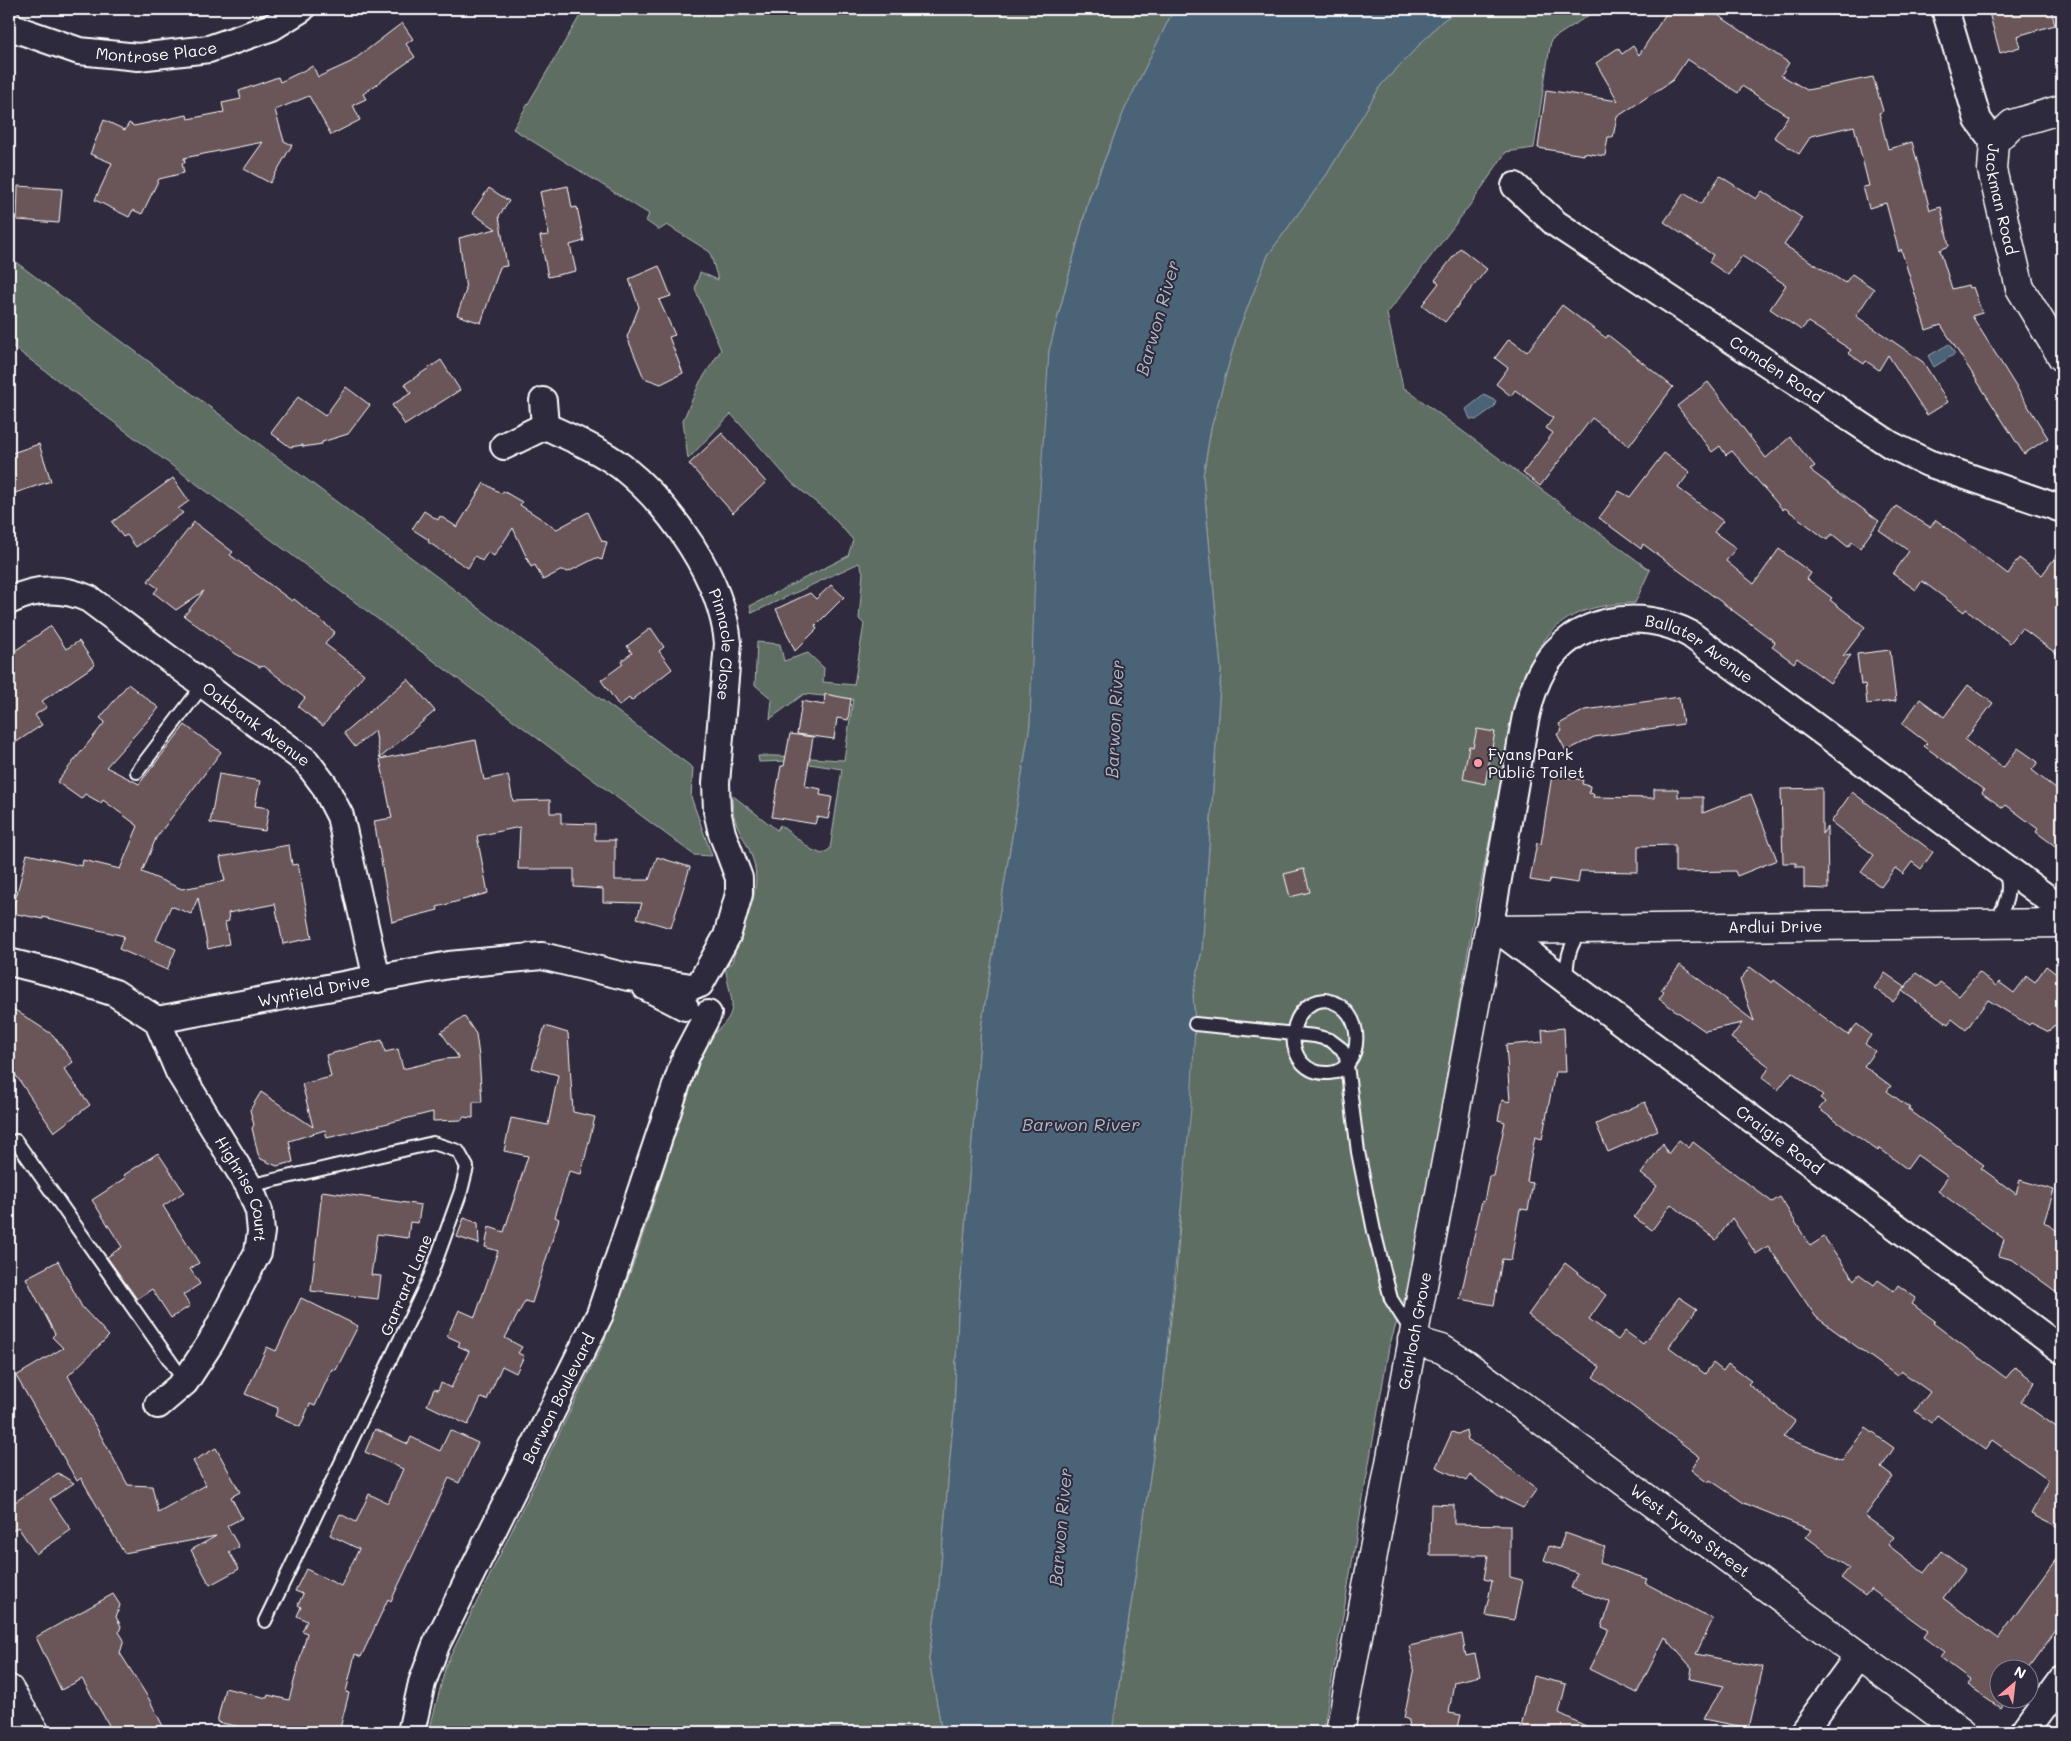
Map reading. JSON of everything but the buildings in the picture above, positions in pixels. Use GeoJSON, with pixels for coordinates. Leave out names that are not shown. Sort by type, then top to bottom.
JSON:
{"type":"FeatureCollection","features":[{"type":"Feature","properties":{"kind":"street","name":"Montrose Place"},"geometry":{"type":"LineString","coordinates":[[9,23],[13,28],[79,51],[138,57],[209,49],[272,27],[301,9]]}},
{"type":"Feature","properties":{"kind":"street","name":"Jackman Road"},"geometry":{"type":"LineString","coordinates":[[1945,9],[1978,120],[1994,142],[1992,170],[2020,288],[2062,358]]}},
{"type":"Feature","properties":{"kind":"street"},"geometry":{"type":"LineString","coordinates":[[1994,142],[2012,124],[2062,109]]}},
{"type":"Feature","properties":{"kind":"street","name":"Camden Road"},"geometry":{"type":"LineString","coordinates":[[1515,186],[1555,223],[1884,441],[1928,463],[2058,504]]}},
{"type":"Feature","properties":{"kind":"street"},"geometry":{"type":"LineString","coordinates":[[504,446],[545,426],[543,401]]}},
{"type":"Feature","properties":{"kind":"street","name":"Pinnacle Close"},"geometry":{"type":"LineString","coordinates":[[545,426],[596,451],[622,467],[644,488],[671,516],[692,548],[721,608],[728,643],[716,783],[717,811],[722,832],[739,878],[737,906],[727,936],[698,1000]]}},
{"type":"Feature","properties":{"kind":"street","name":"Oakbank Avenue"},"geometry":{"type":"LineString","coordinates":[[9,602],[31,592],[52,589],[72,591],[89,599],[306,761],[324,785],[340,816],[377,979]]}},
{"type":"Feature","properties":{"kind":"street","name":"Ballater Avenue"},"geometry":{"type":"LineString","coordinates":[[1494,930],[1524,728],[1532,693],[1548,661],[1564,645],[1581,632],[1614,620],[1653,620],[1690,634],[2062,909]]}},
{"type":"Feature","properties":{"kind":"street","name":"Ardlui Drive"},"geometry":{"type":"LineString","coordinates":[[1494,930],[2062,923]]}},
{"type":"Feature","properties":{"kind":"street","name":"Craigie Road"},"geometry":{"type":"LineString","coordinates":[[1494,930],[1568,982],[2062,1350]]}},
{"type":"Feature","properties":{"kind":"street","name":"Gairloch Grove"},"geometry":{"type":"LineString","coordinates":[[1340,1732],[1413,1337],[1494,930]]}},
{"type":"Feature","properties":{"kind":"street","name":"Wynfield Drive"},"geometry":{"type":"LineString","coordinates":[[157,1020],[466,963],[542,956],[566,960],[628,977],[698,1000]]}},
{"type":"Feature","properties":{"kind":"street"},"geometry":{"type":"LineString","coordinates":[[9,962],[57,974],[115,993],[157,1020]]}},
{"type":"Feature","properties":{"kind":"street","name":"Barwon Boulevard"},"geometry":{"type":"LineString","coordinates":[[411,1732],[422,1683],[436,1645],[600,1314],[686,1056],[698,1000]]}},
{"type":"Feature","properties":{"kind":"street","name":"Highrise Court"},"geometry":{"type":"LineString","coordinates":[[157,1020],[179,1072],[249,1186],[259,1211],[260,1225],[258,1252],[211,1342],[185,1382],[158,1405]]}},
{"type":"Feature","properties":{"kind":"street","name":"West Fyans Street"},"geometry":{"type":"LineString","coordinates":[[1413,1337],[1442,1350],[1458,1360],[1859,1654],[1962,1732]]}},
{"type":"Feature","properties":{"kind":"street"},"geometry":{"type":"LineString","coordinates":[[1803,1732],[1859,1654]]}},
{"type":"Feature","properties":{"kind":"street"},"geometry":{"type":"LineString","coordinates":[[2024,1732],[2062,1680]]}},
{"type":"Feature","properties":{"kind":"street"},"geometry":{"type":"LineString","coordinates":[[9,1689],[35,1732]]}},
{"type":"Feature","properties":{"kind":"lane"},"geometry":{"type":"LineString","coordinates":[[137,772],[204,684]]}},
{"type":"Feature","properties":{"kind":"lane"},"geometry":{"type":"LineString","coordinates":[[1993,923],[2002,910],[2008,894],[2007,877],[2002,864]]}},
{"type":"Feature","properties":{"kind":"lane"},"geometry":{"type":"LineString","coordinates":[[1568,982],[1566,968],[1568,956],[1577,936],[1583,929]]}},
{"type":"Feature","properties":{"kind":"lane"},"geometry":{"type":"LineString","coordinates":[[1326,1000],[1338,1003],[1351,1014],[1356,1030],[1354,1050],[1348,1063],[1342,1070],[1329,1073],[1309,1068],[1294,1053],[1293,1033],[1299,1015],[1312,1002],[1326,1000]]}},
{"type":"Feature","properties":{"kind":"lane"},"geometry":{"type":"LineString","coordinates":[[1195,1024],[1293,1033],[1330,1040],[1342,1049],[1348,1063],[1358,1152],[1374,1231],[1391,1299],[1413,1337]]}},
{"type":"Feature","properties":{"kind":"lane"},"geometry":{"type":"LineString","coordinates":[[16,1141],[185,1382]]}},
{"type":"Feature","properties":{"kind":"lane","name":"Garrard Lane"},"geometry":{"type":"LineString","coordinates":[[249,1186],[433,1144],[458,1151],[467,1167],[461,1191],[430,1277],[265,1621]]}},
{"type":"Feature","properties":{"kind":"green space"},"geometry":{"type":"Polygon","coordinates":[[[584,9],[1176,9],[1171,15],[1125,109],[1089,198],[1049,351],[1030,725],[981,1029],[958,1316],[954,1412],[939,1587],[929,1659],[942,1732],[429,1732],[446,1665],[603,1344],[632,1268],[709,1037],[728,1019],[731,1012],[731,996],[725,964],[732,962],[750,911],[756,872],[750,851],[736,823],[732,795],[777,830],[780,825],[812,850],[822,854],[830,849],[842,769],[789,761],[759,762],[758,756],[844,760],[853,699],[804,694],[770,719],[772,699],[755,685],[757,642],[780,644],[784,661],[808,653],[824,668],[823,682],[854,685],[864,624],[859,619],[863,572],[859,563],[752,613],[750,606],[848,556],[853,540],[829,513],[792,483],[731,414],[688,459],[683,420],[700,382],[721,350],[695,289],[700,272],[718,280],[710,252],[667,225],[659,230],[646,221],[649,214],[513,129],[584,9]]]}},
{"type":"Feature","properties":{"kind":"green space"},"geometry":{"type":"Polygon","coordinates":[[[1459,9],[1598,9],[1551,40],[1534,148],[1506,152],[1473,201],[1387,314],[1403,387],[1650,570],[1635,603],[1594,608],[1577,614],[1551,632],[1530,663],[1521,683],[1472,927],[1415,1265],[1389,1347],[1323,1732],[1112,1732],[1163,1388],[1176,1274],[1195,1024],[1193,995],[1202,950],[1221,669],[1203,476],[1211,428],[1237,334],[1268,255],[1327,174],[1381,85],[1441,22],[1459,9]]]}},
{"type":"Feature","properties":{"kind":"green space"},"geometry":{"type":"Polygon","coordinates":[[[9,257],[693,768],[691,797],[712,856],[694,855],[9,344],[9,257]]]}},
{"type":"Feature","properties":{"kind":"water","name":"Barwon River"},"geometry":{"type":"Polygon","coordinates":[[[1176,9],[1459,9],[1441,22],[1381,85],[1327,174],[1268,255],[1237,334],[1211,428],[1203,476],[1221,669],[1202,950],[1193,995],[1195,1024],[1191,1108],[1163,1388],[1112,1732],[942,1732],[929,1659],[939,1587],[954,1412],[958,1316],[981,1029],[1030,725],[1035,568],[1049,351],[1089,199],[1125,109],[1171,15],[1176,9]]]}},
{"type":"Feature","properties":{"kind":"water"},"geometry":{"type":"Polygon","coordinates":[[[1949,344],[1955,354],[1934,367],[1928,356],[1949,344]]]}},
{"type":"Feature","properties":{"kind":"water"},"geometry":{"type":"Polygon","coordinates":[[[1484,395],[1496,401],[1494,407],[1476,420],[1470,419],[1466,409],[1484,395]]]}},
{"type":"Feature","properties":{"kind":"place","name":"Fyans Park Public Toilet"},"geometry":{"type":"Point","coordinates":[1478,763]}}]}
